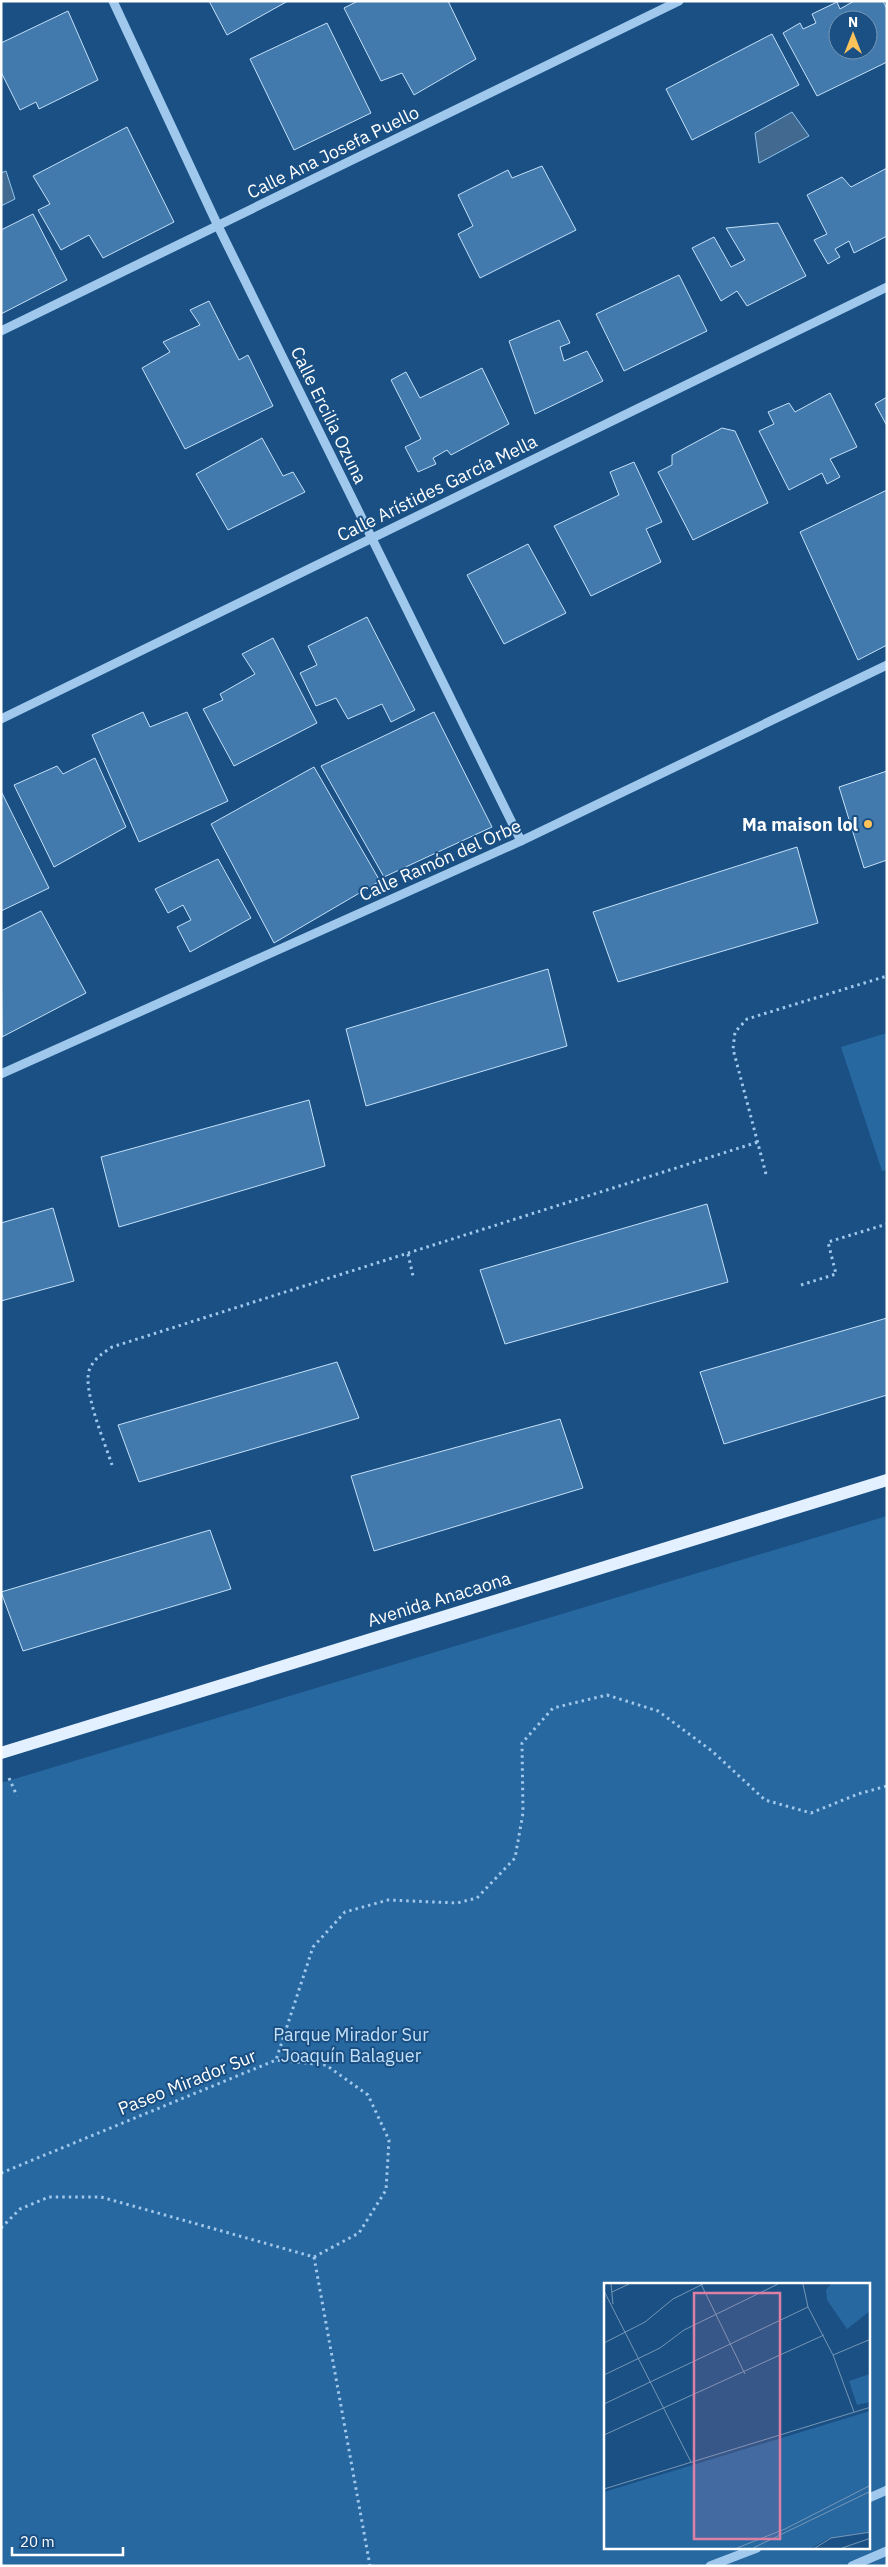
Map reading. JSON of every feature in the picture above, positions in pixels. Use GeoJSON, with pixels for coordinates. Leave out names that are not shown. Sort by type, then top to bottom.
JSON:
{"type":"FeatureCollection","features":[{"type":"Feature","properties":{"kind":"main road","name":"Avenida Anacaona"},"geometry":{"type":"LineString","coordinates":[[1,1753],[887,1480]]}},
{"type":"Feature","properties":{"kind":"street","name":"Calle Ercilia Ozuna"},"geometry":{"type":"LineString","coordinates":[[113,1],[218,226],[521,841]]}},
{"type":"Feature","properties":{"kind":"street","name":"Calle Ana Josefa Puello"},"geometry":{"type":"LineString","coordinates":[[1,331],[678,1]]}},
{"type":"Feature","properties":{"kind":"street","name":"Calle Arístides García Mella"},"geometry":{"type":"LineString","coordinates":[[1,719],[887,287]]}},
{"type":"Feature","properties":{"kind":"street","name":"Calle Ramón del Orbe"},"geometry":{"type":"LineString","coordinates":[[1,1074],[521,841],[887,665]]}},
{"type":"Feature","properties":{"kind":"street"},"geometry":{"type":"LineString","coordinates":[[870,2498],[887,2490]]}},
{"type":"Feature","properties":{"kind":"street"},"geometry":{"type":"LineString","coordinates":[[710,2566],[752,2550]]}},
{"type":"Feature","properties":{"kind":"street"},"geometry":{"type":"LineString","coordinates":[[852,2566],[887,2551]]}},
{"type":"Feature","properties":{"kind":"path"},"geometry":{"type":"LineString","coordinates":[[766,1174],[733,1049],[735,1032],[747,1018],[887,976]]}},
{"type":"Feature","properties":{"kind":"path"},"geometry":{"type":"LineString","coordinates":[[112,1465],[88,1386],[90,1370],[98,1356],[112,1347],[758,1142]]}},
{"type":"Feature","properties":{"kind":"path"},"geometry":{"type":"LineString","coordinates":[[801,1286],[836,1274],[828,1242],[887,1224]]}},
{"type":"Feature","properties":{"kind":"path"},"geometry":{"type":"LineString","coordinates":[[408,1254],[413,1276]]}},
{"type":"Feature","properties":{"kind":"path","name":"Paseo Mirador Sur"},"geometry":{"type":"LineString","coordinates":[[1,2173],[276,2060],[313,1947],[346,1912],[388,1900],[457,1903],[477,1898],[515,1858],[524,1812],[522,1743],[553,1708],[607,1695],[658,1711],[712,1750],[765,1800],[811,1812],[858,1794],[887,1786]]}},
{"type":"Feature","properties":{"kind":"path"},"geometry":{"type":"LineString","coordinates":[[1,2228],[20,2209],[49,2197],[101,2197],[314,2257],[359,2233],[386,2190],[389,2140],[368,2095],[326,2065],[276,2060]]}},
{"type":"Feature","properties":{"kind":"path"},"geometry":{"type":"LineString","coordinates":[[314,2257],[370,2566]]}},
{"type":"Feature","properties":{"kind":"green space"},"geometry":{"type":"Polygon","coordinates":[[[887,1033],[887,1170],[882,1171],[841,1047],[887,1033]]]}},
{"type":"Feature","properties":{"kind":"green space","name":"Parque Mirador Sur Joaquín Balaguer"},"geometry":{"type":"Polygon","coordinates":[[[887,1516],[887,2566],[1,2566],[1,1783],[887,1516]]]}},
{"type":"Feature","properties":{"kind":"shaded area"},"geometry":{"type":"Polygon","coordinates":[[[792,112],[809,136],[759,163],[755,133],[792,112]]]}},
{"type":"Feature","properties":{"kind":"shaded area"},"geometry":{"type":"Polygon","coordinates":[[[6,171],[15,199],[1,206],[1,173],[6,171]]]}},
{"type":"Feature","properties":{"kind":"building"},"geometry":{"type":"Polygon","coordinates":[[[209,1],[288,1],[227,35],[209,1]]]}},
{"type":"Feature","properties":{"kind":"building"},"geometry":{"type":"Polygon","coordinates":[[[358,1],[448,1],[476,59],[414,95],[402,73],[381,81],[344,8],[358,1]]]}},
{"type":"Feature","properties":{"kind":"building"},"geometry":{"type":"Polygon","coordinates":[[[854,1],[883,1],[887,9],[887,62],[817,96],[783,33],[800,23],[803,29],[816,23],[812,14],[837,2],[840,9],[854,1]]]}},
{"type":"Feature","properties":{"kind":"building"},"geometry":{"type":"Polygon","coordinates":[[[68,11],[98,80],[39,109],[36,102],[20,110],[1,72],[1,43],[68,11]]]}},
{"type":"Feature","properties":{"kind":"building"},"geometry":{"type":"Polygon","coordinates":[[[327,23],[371,113],[294,150],[250,59],[327,23]]]}},
{"type":"Feature","properties":{"kind":"building"},"geometry":{"type":"Polygon","coordinates":[[[772,34],[799,85],[692,140],[666,89],[772,34]]]}},
{"type":"Feature","properties":{"kind":"building"},"geometry":{"type":"Polygon","coordinates":[[[127,127],[174,222],[103,258],[89,235],[61,250],[38,210],[50,204],[33,176],[127,127]]]}},
{"type":"Feature","properties":{"kind":"building"},"geometry":{"type":"Polygon","coordinates":[[[542,166],[576,230],[480,278],[458,234],[473,226],[458,195],[508,170],[512,178],[542,166]]]}},
{"type":"Feature","properties":{"kind":"building"},"geometry":{"type":"Polygon","coordinates":[[[887,168],[887,236],[854,253],[849,241],[835,249],[840,257],[828,264],[814,240],[827,234],[807,195],[842,177],[851,187],[887,168]]]}},
{"type":"Feature","properties":{"kind":"building"},"geometry":{"type":"Polygon","coordinates":[[[33,214],[67,280],[1,314],[1,230],[33,214]]]}},
{"type":"Feature","properties":{"kind":"building"},"geometry":{"type":"Polygon","coordinates":[[[778,223],[806,276],[747,306],[737,291],[721,301],[692,248],[714,237],[731,267],[745,260],[726,228],[778,223]]]}},
{"type":"Feature","properties":{"kind":"building"},"geometry":{"type":"Polygon","coordinates":[[[679,275],[707,331],[624,371],[596,314],[679,275]]]}},
{"type":"Feature","properties":{"kind":"building"},"geometry":{"type":"Polygon","coordinates":[[[209,301],[239,360],[248,355],[273,406],[185,449],[142,368],[170,352],[163,342],[200,325],[190,310],[209,301]]]}},
{"type":"Feature","properties":{"kind":"building"},"geometry":{"type":"Polygon","coordinates":[[[559,320],[570,343],[560,347],[564,361],[587,351],[603,381],[535,414],[509,341],[559,320]]]}},
{"type":"Feature","properties":{"kind":"building"},"geometry":{"type":"Polygon","coordinates":[[[482,368],[509,424],[451,455],[447,450],[433,458],[436,464],[418,472],[405,447],[421,439],[391,380],[406,372],[420,398],[482,368]]]}},
{"type":"Feature","properties":{"kind":"building"},"geometry":{"type":"Polygon","coordinates":[[[830,393],[857,447],[830,459],[840,477],[827,484],[822,473],[789,490],[759,431],[774,424],[768,412],[789,403],[795,412],[830,393]]]}},
{"type":"Feature","properties":{"kind":"building"},"geometry":{"type":"Polygon","coordinates":[[[887,397],[887,426],[875,404],[887,397]]]}},
{"type":"Feature","properties":{"kind":"building"},"geometry":{"type":"Polygon","coordinates":[[[722,428],[735,431],[768,503],[693,540],[658,472],[672,465],[672,455],[722,428]]]}},
{"type":"Feature","properties":{"kind":"building"},"geometry":{"type":"Polygon","coordinates":[[[262,438],[283,476],[293,472],[305,492],[228,530],[196,474],[262,438]]]}},
{"type":"Feature","properties":{"kind":"building"},"geometry":{"type":"Polygon","coordinates":[[[634,462],[662,522],[646,529],[661,562],[591,596],[554,526],[619,495],[610,472],[634,462]]]}},
{"type":"Feature","properties":{"kind":"building"},"geometry":{"type":"Polygon","coordinates":[[[887,490],[887,645],[858,660],[800,532],[887,490]]]}},
{"type":"Feature","properties":{"kind":"building"},"geometry":{"type":"Polygon","coordinates":[[[528,544],[566,613],[504,644],[467,575],[528,544]]]}},
{"type":"Feature","properties":{"kind":"building"},"geometry":{"type":"Polygon","coordinates":[[[367,617],[415,710],[391,722],[382,704],[348,719],[336,698],[316,706],[300,673],[317,665],[308,646],[367,617]]]}},
{"type":"Feature","properties":{"kind":"building"},"geometry":{"type":"Polygon","coordinates":[[[273,638],[317,723],[234,766],[203,709],[223,700],[220,694],[255,674],[242,654],[273,638]]]}},
{"type":"Feature","properties":{"kind":"building"},"geometry":{"type":"Polygon","coordinates":[[[143,712],[150,727],[187,712],[228,801],[139,842],[92,735],[143,712]]]}},
{"type":"Feature","properties":{"kind":"building"},"geometry":{"type":"Polygon","coordinates":[[[434,712],[492,827],[384,877],[321,766],[434,712]]]}},
{"type":"Feature","properties":{"kind":"building"},"geometry":{"type":"Polygon","coordinates":[[[95,758],[126,827],[54,867],[14,785],[57,766],[63,774],[95,758]]]}},
{"type":"Feature","properties":{"kind":"building"},"geometry":{"type":"Polygon","coordinates":[[[314,767],[380,881],[274,943],[211,824],[314,767]]]}},
{"type":"Feature","properties":{"kind":"building","name":"Ma maison lol"},"geometry":{"type":"Polygon","coordinates":[[[887,771],[887,860],[864,868],[839,787],[887,771]]]}},
{"type":"Feature","properties":{"kind":"building"},"geometry":{"type":"Polygon","coordinates":[[[1,791],[49,888],[1,911],[1,791]]]}},
{"type":"Feature","properties":{"kind":"building"},"geometry":{"type":"Polygon","coordinates":[[[797,847],[818,923],[618,982],[593,912],[797,847]]]}},
{"type":"Feature","properties":{"kind":"building"},"geometry":{"type":"Polygon","coordinates":[[[218,859],[251,918],[190,952],[177,927],[191,920],[183,905],[168,913],[155,889],[218,859]]]}},
{"type":"Feature","properties":{"kind":"building"},"geometry":{"type":"Polygon","coordinates":[[[41,911],[86,993],[2,1037],[1,931],[41,911]]]}},
{"type":"Feature","properties":{"kind":"building"},"geometry":{"type":"Polygon","coordinates":[[[548,969],[567,1046],[366,1106],[346,1029],[548,969]]]}},
{"type":"Feature","properties":{"kind":"building"},"geometry":{"type":"Polygon","coordinates":[[[309,1100],[325,1166],[119,1227],[101,1157],[309,1100]]]}},
{"type":"Feature","properties":{"kind":"building"},"geometry":{"type":"Polygon","coordinates":[[[707,1204],[728,1282],[505,1344],[480,1270],[707,1204]]]}},
{"type":"Feature","properties":{"kind":"building"},"geometry":{"type":"Polygon","coordinates":[[[53,1208],[74,1281],[1,1301],[1,1223],[53,1208]]]}},
{"type":"Feature","properties":{"kind":"building"},"geometry":{"type":"Polygon","coordinates":[[[887,1318],[887,1395],[724,1444],[700,1372],[887,1318]]]}},
{"type":"Feature","properties":{"kind":"building"},"geometry":{"type":"Polygon","coordinates":[[[337,1362],[359,1418],[139,1482],[118,1425],[337,1362]]]}},
{"type":"Feature","properties":{"kind":"building"},"geometry":{"type":"Polygon","coordinates":[[[560,1419],[583,1488],[374,1551],[351,1476],[560,1419]]]}},
{"type":"Feature","properties":{"kind":"building"},"geometry":{"type":"Polygon","coordinates":[[[210,1530],[231,1589],[23,1651],[1,1592],[210,1530]]]}},
{"type":"Feature","properties":{"kind":"place","name":"Ma maison lol"},"geometry":{"type":"Point","coordinates":[868,824]}}]}
